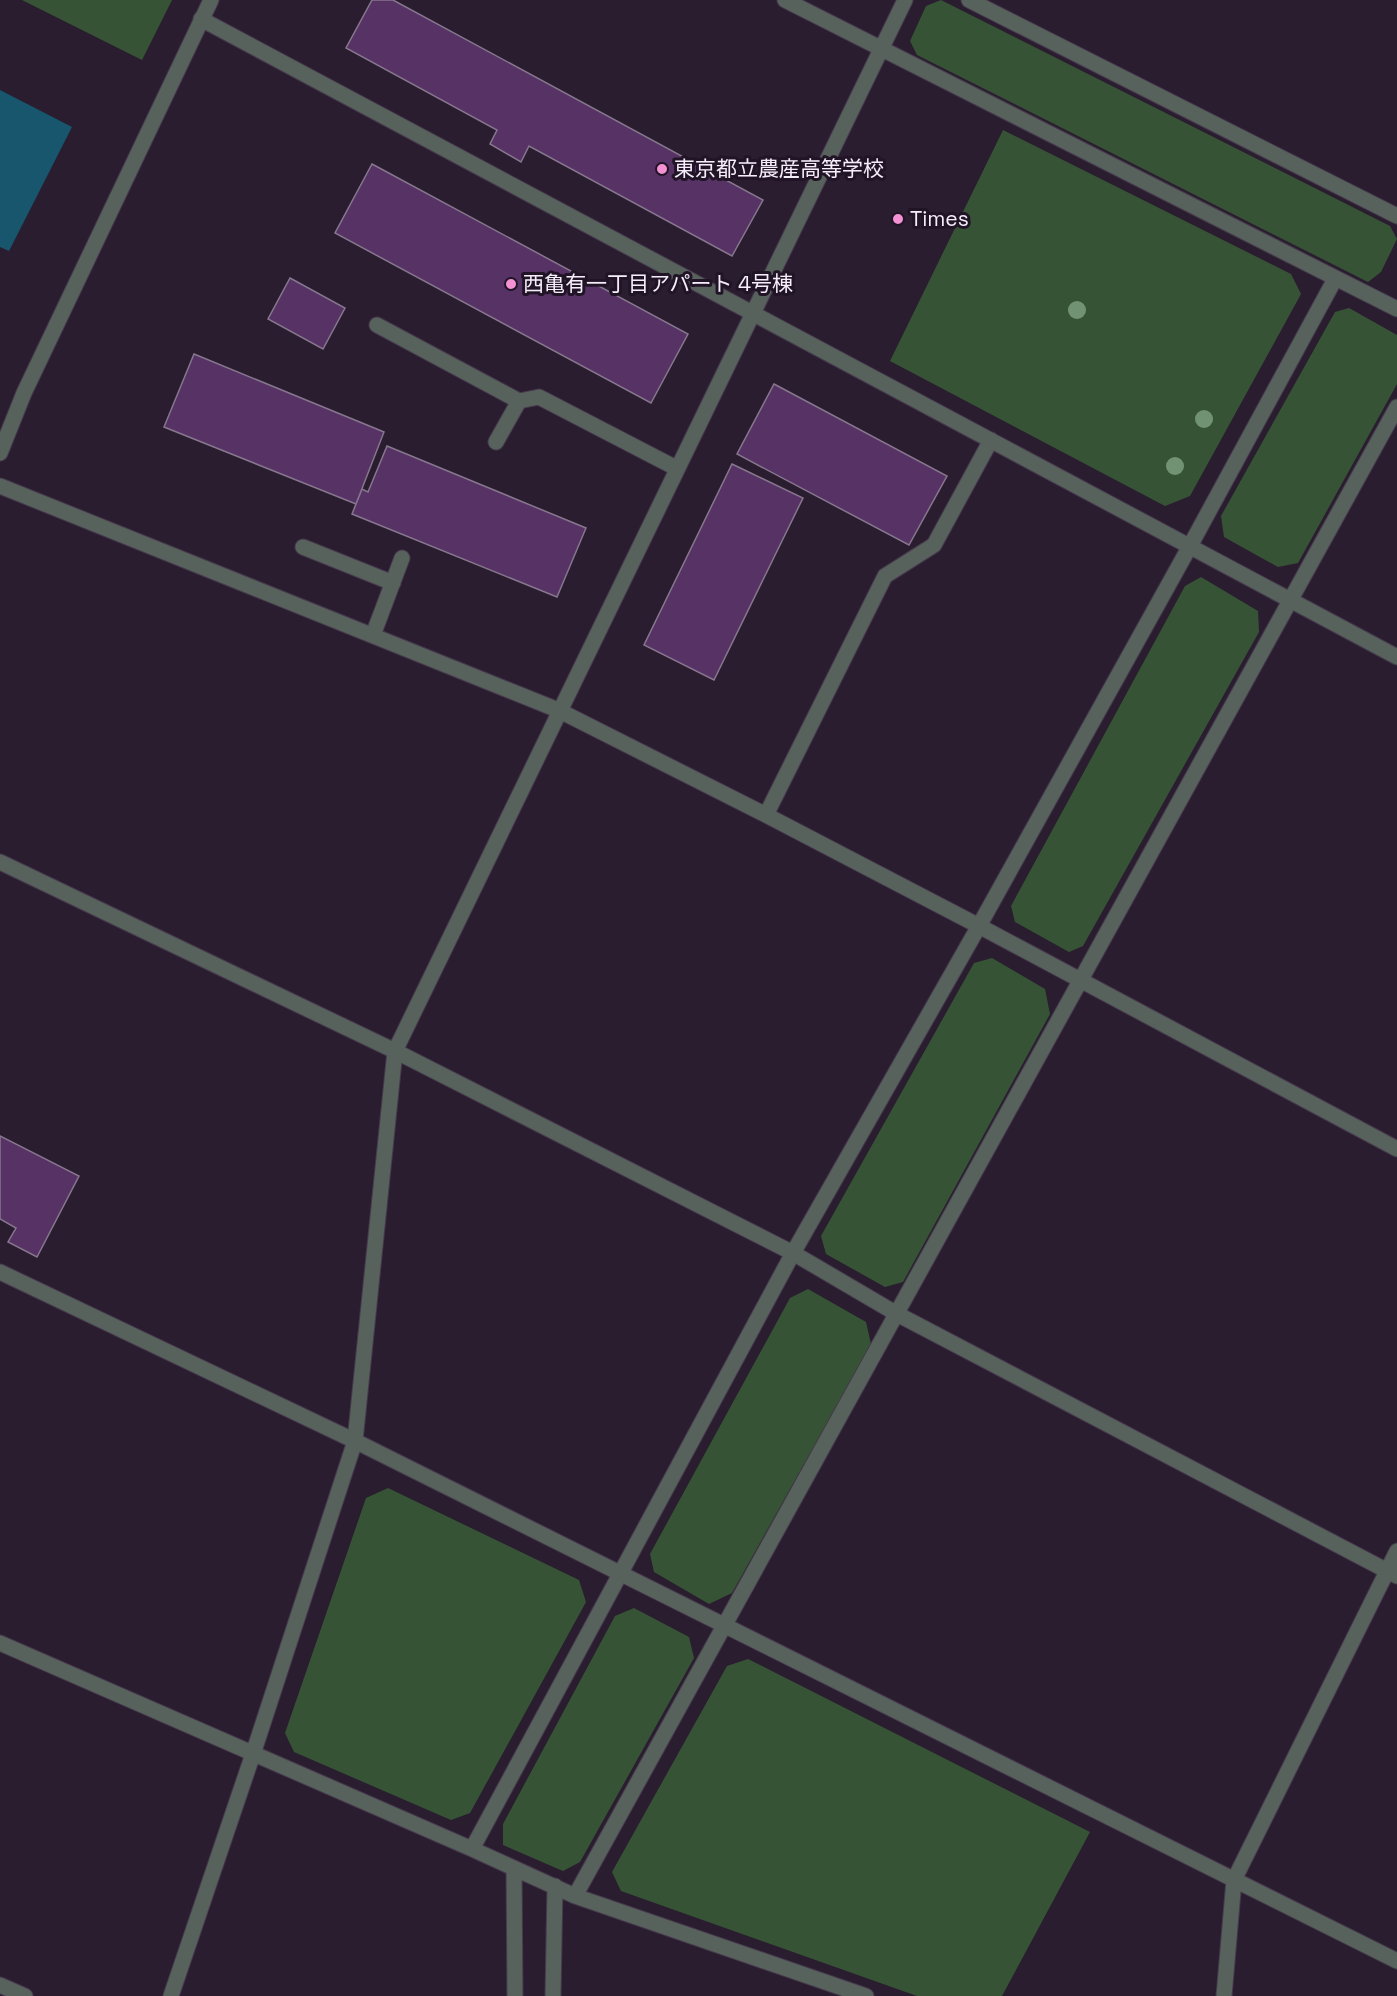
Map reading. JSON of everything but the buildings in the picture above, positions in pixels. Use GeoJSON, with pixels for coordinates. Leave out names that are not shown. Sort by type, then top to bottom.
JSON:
{"type":"FeatureCollection","features":[{"type":"Feature","properties":{"kind":"street"},"geometry":{"type":"LineString","coordinates":[[0,453],[24,393],[211,0]]}},
{"type":"Feature","properties":{"kind":"street"},"geometry":{"type":"LineString","coordinates":[[785,0],[1335,279],[1396,306]]}},
{"type":"Feature","properties":{"kind":"street"},"geometry":{"type":"LineString","coordinates":[[171,1996],[254,1754],[355,1441],[395,1051],[558,710],[904,0]]}},
{"type":"Feature","properties":{"kind":"street"},"geometry":{"type":"LineString","coordinates":[[969,0],[1397,216]]}},
{"type":"Feature","properties":{"kind":"street"},"geometry":{"type":"LineString","coordinates":[[201,19],[1397,657]]}},
{"type":"Feature","properties":{"kind":"street"},"geometry":{"type":"LineString","coordinates":[[472,1849],[793,1253],[979,926],[1335,279]]}},
{"type":"Feature","properties":{"kind":"street"},"geometry":{"type":"LineString","coordinates":[[377,325],[519,400],[539,397],[676,468]]}},
{"type":"Feature","properties":{"kind":"street"},"geometry":{"type":"LineString","coordinates":[[496,442],[519,400]]}},
{"type":"Feature","properties":{"kind":"street"},"geometry":{"type":"LineString","coordinates":[[575,1896],[1397,407]]}},
{"type":"Feature","properties":{"kind":"street"},"geometry":{"type":"LineString","coordinates":[[766,815],[885,576],[934,545],[992,441]]}},
{"type":"Feature","properties":{"kind":"street"},"geometry":{"type":"LineString","coordinates":[[0,486],[558,710],[979,926],[1397,1149]]}},
{"type":"Feature","properties":{"kind":"street"},"geometry":{"type":"LineString","coordinates":[[303,547],[393,583]]}},
{"type":"Feature","properties":{"kind":"street"},"geometry":{"type":"LineString","coordinates":[[373,635],[402,558]]}},
{"type":"Feature","properties":{"kind":"street"},"geometry":{"type":"LineString","coordinates":[[0,862],[395,1051],[793,1253],[897,1314],[1392,1573]]}},
{"type":"Feature","properties":{"kind":"street"},"geometry":{"type":"LineString","coordinates":[[0,1272],[355,1441],[1397,1961]]}},
{"type":"Feature","properties":{"kind":"street"},"geometry":{"type":"LineString","coordinates":[[1224,1996],[1234,1880],[1392,1573],[1397,1551]]}},
{"type":"Feature","properties":{"kind":"street"},"geometry":{"type":"LineString","coordinates":[[0,1642],[575,1896],[867,1996]]}},
{"type":"Feature","properties":{"kind":"street"},"geometry":{"type":"LineString","coordinates":[[514,1868],[515,1996]]}},
{"type":"Feature","properties":{"kind":"street"},"geometry":{"type":"LineString","coordinates":[[553,1996],[555,1886]]}},
{"type":"Feature","properties":{"kind":"street"},"geometry":{"type":"LineString","coordinates":[[0,1985],[25,1996]]}},
{"type":"Feature","properties":{"kind":"green space"},"geometry":{"type":"Polygon","coordinates":[[[22,0],[172,0],[142,60],[22,0]]]}},
{"type":"Feature","properties":{"kind":"green space"},"geometry":{"type":"Polygon","coordinates":[[[941,0],[1390,226],[1397,239],[1381,272],[1368,282],[917,55],[910,41],[926,6],[941,0]]]}},
{"type":"Feature","properties":{"kind":"green space"},"geometry":{"type":"Polygon","coordinates":[[[1003,130],[1291,274],[1301,294],[1190,496],[1165,506],[890,361],[1003,130]]]}},
{"type":"Feature","properties":{"kind":"green space"},"geometry":{"type":"Polygon","coordinates":[[[1349,308],[1397,335],[1397,384],[1298,563],[1278,567],[1224,537],[1221,516],[1335,312],[1349,308]]]}},
{"type":"Feature","properties":{"kind":"green space"},"geometry":{"type":"Polygon","coordinates":[[[1201,577],[1258,611],[1259,632],[1083,946],[1069,952],[1015,922],[1011,906],[1185,586],[1201,577]]]}},
{"type":"Feature","properties":{"kind":"green space"},"geometry":{"type":"Polygon","coordinates":[[[992,958],[1045,989],[1050,1014],[903,1282],[885,1287],[826,1254],[821,1236],[974,963],[992,958]]]}},
{"type":"Feature","properties":{"kind":"green space"},"geometry":{"type":"Polygon","coordinates":[[[808,1289],[866,1322],[871,1344],[732,1593],[709,1604],[654,1572],[650,1554],[790,1298],[808,1289]]]}},
{"type":"Feature","properties":{"kind":"green space"},"geometry":{"type":"Polygon","coordinates":[[[388,1488],[579,1580],[586,1602],[470,1813],[451,1820],[294,1752],[285,1733],[366,1498],[388,1488]]]}},
{"type":"Feature","properties":{"kind":"green space"},"geometry":{"type":"Polygon","coordinates":[[[634,1608],[689,1637],[694,1658],[580,1862],[563,1871],[503,1845],[503,1824],[615,1616],[634,1608]]]}},
{"type":"Feature","properties":{"kind":"green space"},"geometry":{"type":"Polygon","coordinates":[[[748,1659],[1090,1832],[1002,1996],[917,1996],[621,1891],[612,1872],[727,1666],[748,1659]]]}},
{"type":"Feature","properties":{"kind":"water"},"geometry":{"type":"Polygon","coordinates":[[[0,90],[72,127],[9,251],[0,247],[0,90]]]}},
{"type":"Feature","properties":{"kind":"place","name":"東京都立農産高等学校"},"geometry":{"type":"Point","coordinates":[662,169]}},
{"type":"Feature","properties":{"kind":"place","name":"Times"},"geometry":{"type":"Point","coordinates":[898,219]}},
{"type":"Feature","properties":{"kind":"place","name":"西亀有一丁目アパート 4号棟"},"geometry":{"type":"Point","coordinates":[511,284]}}]}
